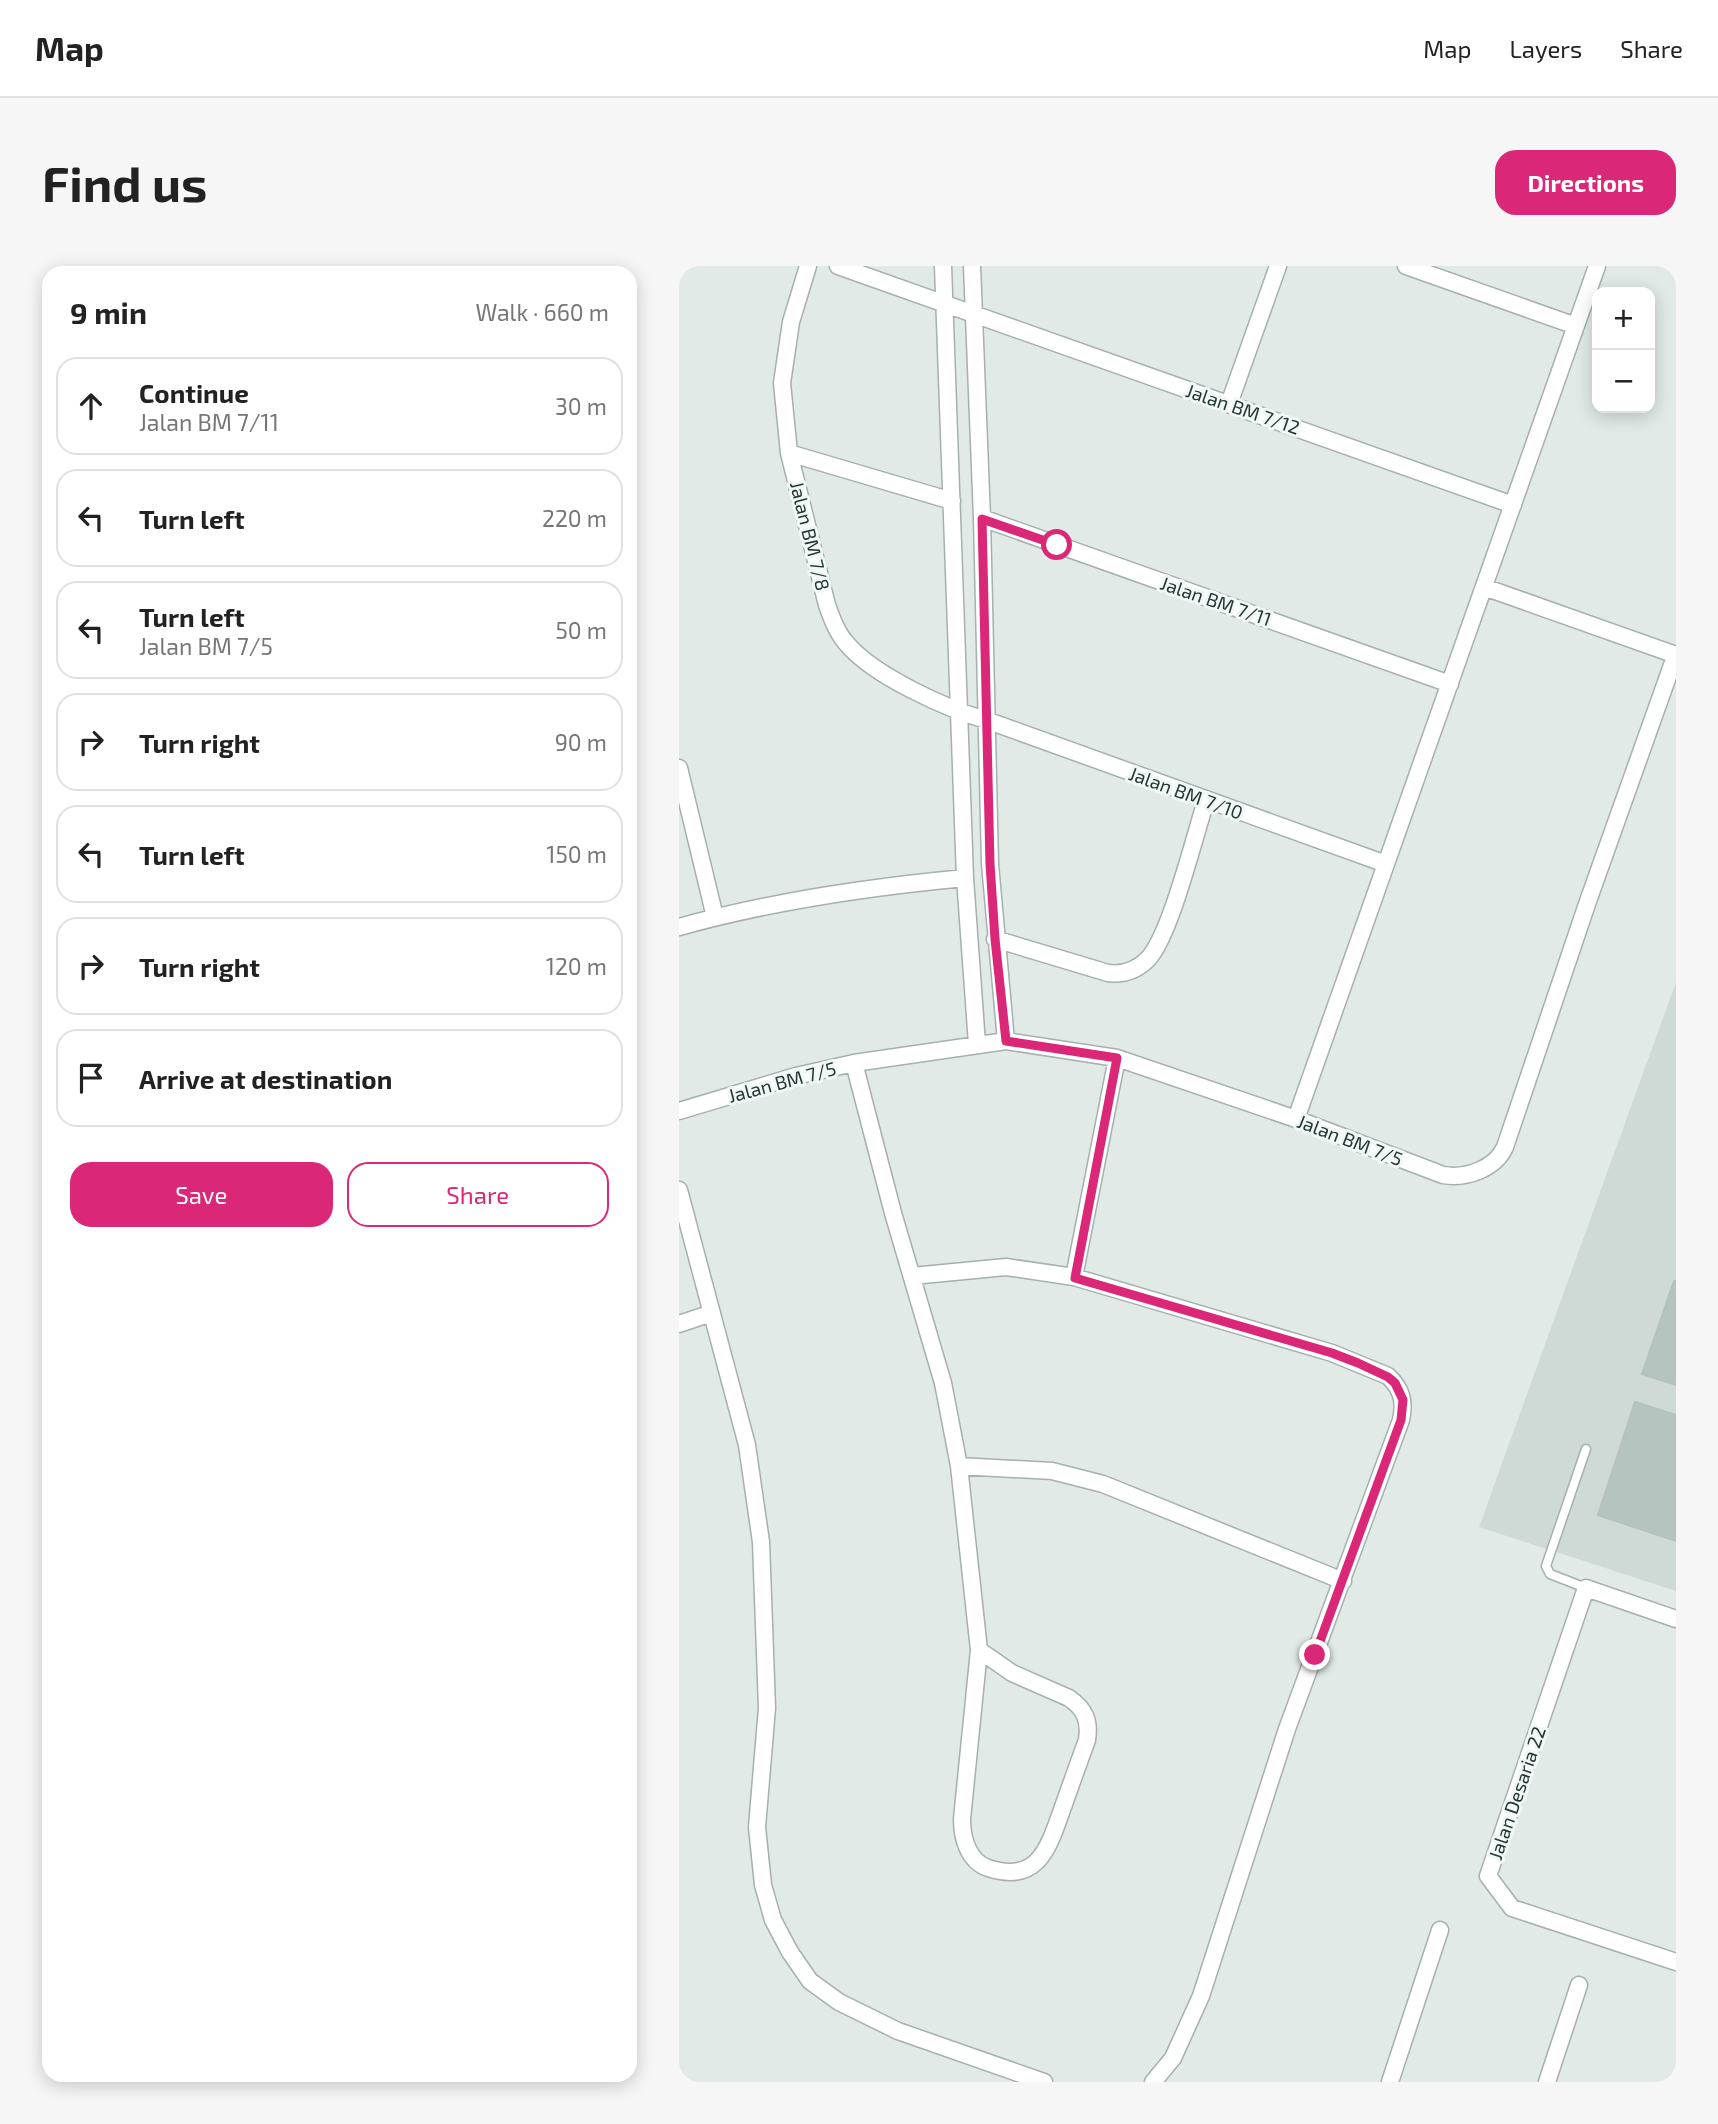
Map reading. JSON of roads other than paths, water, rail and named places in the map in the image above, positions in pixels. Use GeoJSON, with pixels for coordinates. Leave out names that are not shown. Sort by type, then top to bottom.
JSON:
{"type":"FeatureCollection","features":[{"type":"Feature","properties":{"kind":"street","name":"Jalan BM 7/8"},"geometry":{"type":"LineString","coordinates":[[808,266],[791,322],[782,383],[789,453],[834,625],[846,644],[865,661],[890,677],[960,713],[986,720]]}},
{"type":"Feature","properties":{"kind":"street","name":"Jalan BM 7/12"},"geometry":{"type":"LineString","coordinates":[[838,266],[1513,505]]}},
{"type":"Feature","properties":{"kind":"street"},"geometry":{"type":"LineString","coordinates":[[943,266],[965,878],[977,1044]]}},
{"type":"Feature","properties":{"kind":"street"},"geometry":{"type":"LineString","coordinates":[[972,266],[982,519],[990,864],[1006,1041]]}},
{"type":"Feature","properties":{"kind":"street"},"geometry":{"type":"LineString","coordinates":[[1229,404],[1278,266]]}},
{"type":"Feature","properties":{"kind":"street"},"geometry":{"type":"LineString","coordinates":[[1406,266],[1576,326]]}},
{"type":"Feature","properties":{"kind":"street"},"geometry":{"type":"LineString","coordinates":[[1296,1119],[1597,266]]}},
{"type":"Feature","properties":{"kind":"street"},"geometry":{"type":"LineString","coordinates":[[789,453],[952,501]]}},
{"type":"Feature","properties":{"kind":"street","name":"Jalan BM 7/11"},"geometry":{"type":"LineString","coordinates":[[982,519],[1450,684]]}},
{"type":"Feature","properties":{"kind":"street"},"geometry":{"type":"LineString","coordinates":[[1484,587],[1676,654]]}},
{"type":"Feature","properties":{"kind":"street","name":"Jalan BM 7/5"},"geometry":{"type":"LineString","coordinates":[[679,1111],[796,1076],[854,1063],[1006,1041],[1117,1058],[1296,1119],[1443,1175],[1454,1176],[1479,1170],[1498,1159],[1505,1147],[1587,904],[1676,654]]}},
{"type":"Feature","properties":{"kind":"street","name":"Jalan BM 7/10"},"geometry":{"type":"LineString","coordinates":[[986,720],[1386,864]]}},
{"type":"Feature","properties":{"kind":"street"},"geometry":{"type":"LineString","coordinates":[[679,768],[715,917]]}},
{"type":"Feature","properties":{"kind":"street"},"geometry":{"type":"LineString","coordinates":[[995,939],[1108,973],[1125,973],[1141,965],[1153,952],[1170,914],[1206,801]]}},
{"type":"Feature","properties":{"kind":"street"},"geometry":{"type":"LineString","coordinates":[[679,927],[715,917],[884,885],[965,878]]}},
{"type":"Feature","properties":{"kind":"street"},"geometry":{"type":"LineString","coordinates":[[1075,1278],[1117,1058]]}},
{"type":"Feature","properties":{"kind":"street"},"geometry":{"type":"LineString","coordinates":[[854,1063],[893,1213],[943,1383],[959,1466],[979,1650],[962,1836],[970,1854],[985,1867],[1008,1873],[1016,1872],[1029,1867],[1045,1853],[1087,1740],[1087,1720],[1077,1704],[1069,1698],[1012,1673],[979,1650]]}},
{"type":"Feature","properties":{"kind":"street"},"geometry":{"type":"LineString","coordinates":[[679,1190],[747,1445],[761,1542],[767,1708],[757,1827],[763,1885],[773,1920],[810,1981],[839,2003],[898,2031],[1044,2082]]}},
{"type":"Feature","properties":{"kind":"street"},"geometry":{"type":"LineString","coordinates":[[912,1276],[1006,1267],[1075,1278],[1332,1353],[1388,1377],[1395,1383],[1403,1400],[1401,1420],[1287,1729],[1201,1996],[1173,2058],[1153,2082]]}},
{"type":"Feature","properties":{"kind":"street"},"geometry":{"type":"LineString","coordinates":[[679,1324],[712,1313]]}},
{"type":"Feature","properties":{"kind":"street"},"geometry":{"type":"LineString","coordinates":[[959,1466],[1052,1471],[1103,1485],[1343,1581]]}},
{"type":"Feature","properties":{"kind":"street"},"geometry":{"type":"LineString","coordinates":[[1586,1588],[1676,1619]]}},
{"type":"Feature","properties":{"kind":"street","name":"Jalan Desaria 22"},"geometry":{"type":"LineString","coordinates":[[1586,1588],[1488,1876],[1512,1908],[1676,1962]]}},
{"type":"Feature","properties":{"kind":"street"},"geometry":{"type":"LineString","coordinates":[[1390,2082],[1440,1930]]}},
{"type":"Feature","properties":{"kind":"street"},"geometry":{"type":"LineString","coordinates":[[1548,2082],[1579,1985]]}},
{"type":"Feature","properties":{"kind":"lane"},"geometry":{"type":"LineString","coordinates":[[1586,1449],[1546,1566],[1550,1574],[1586,1588]]}}]}
